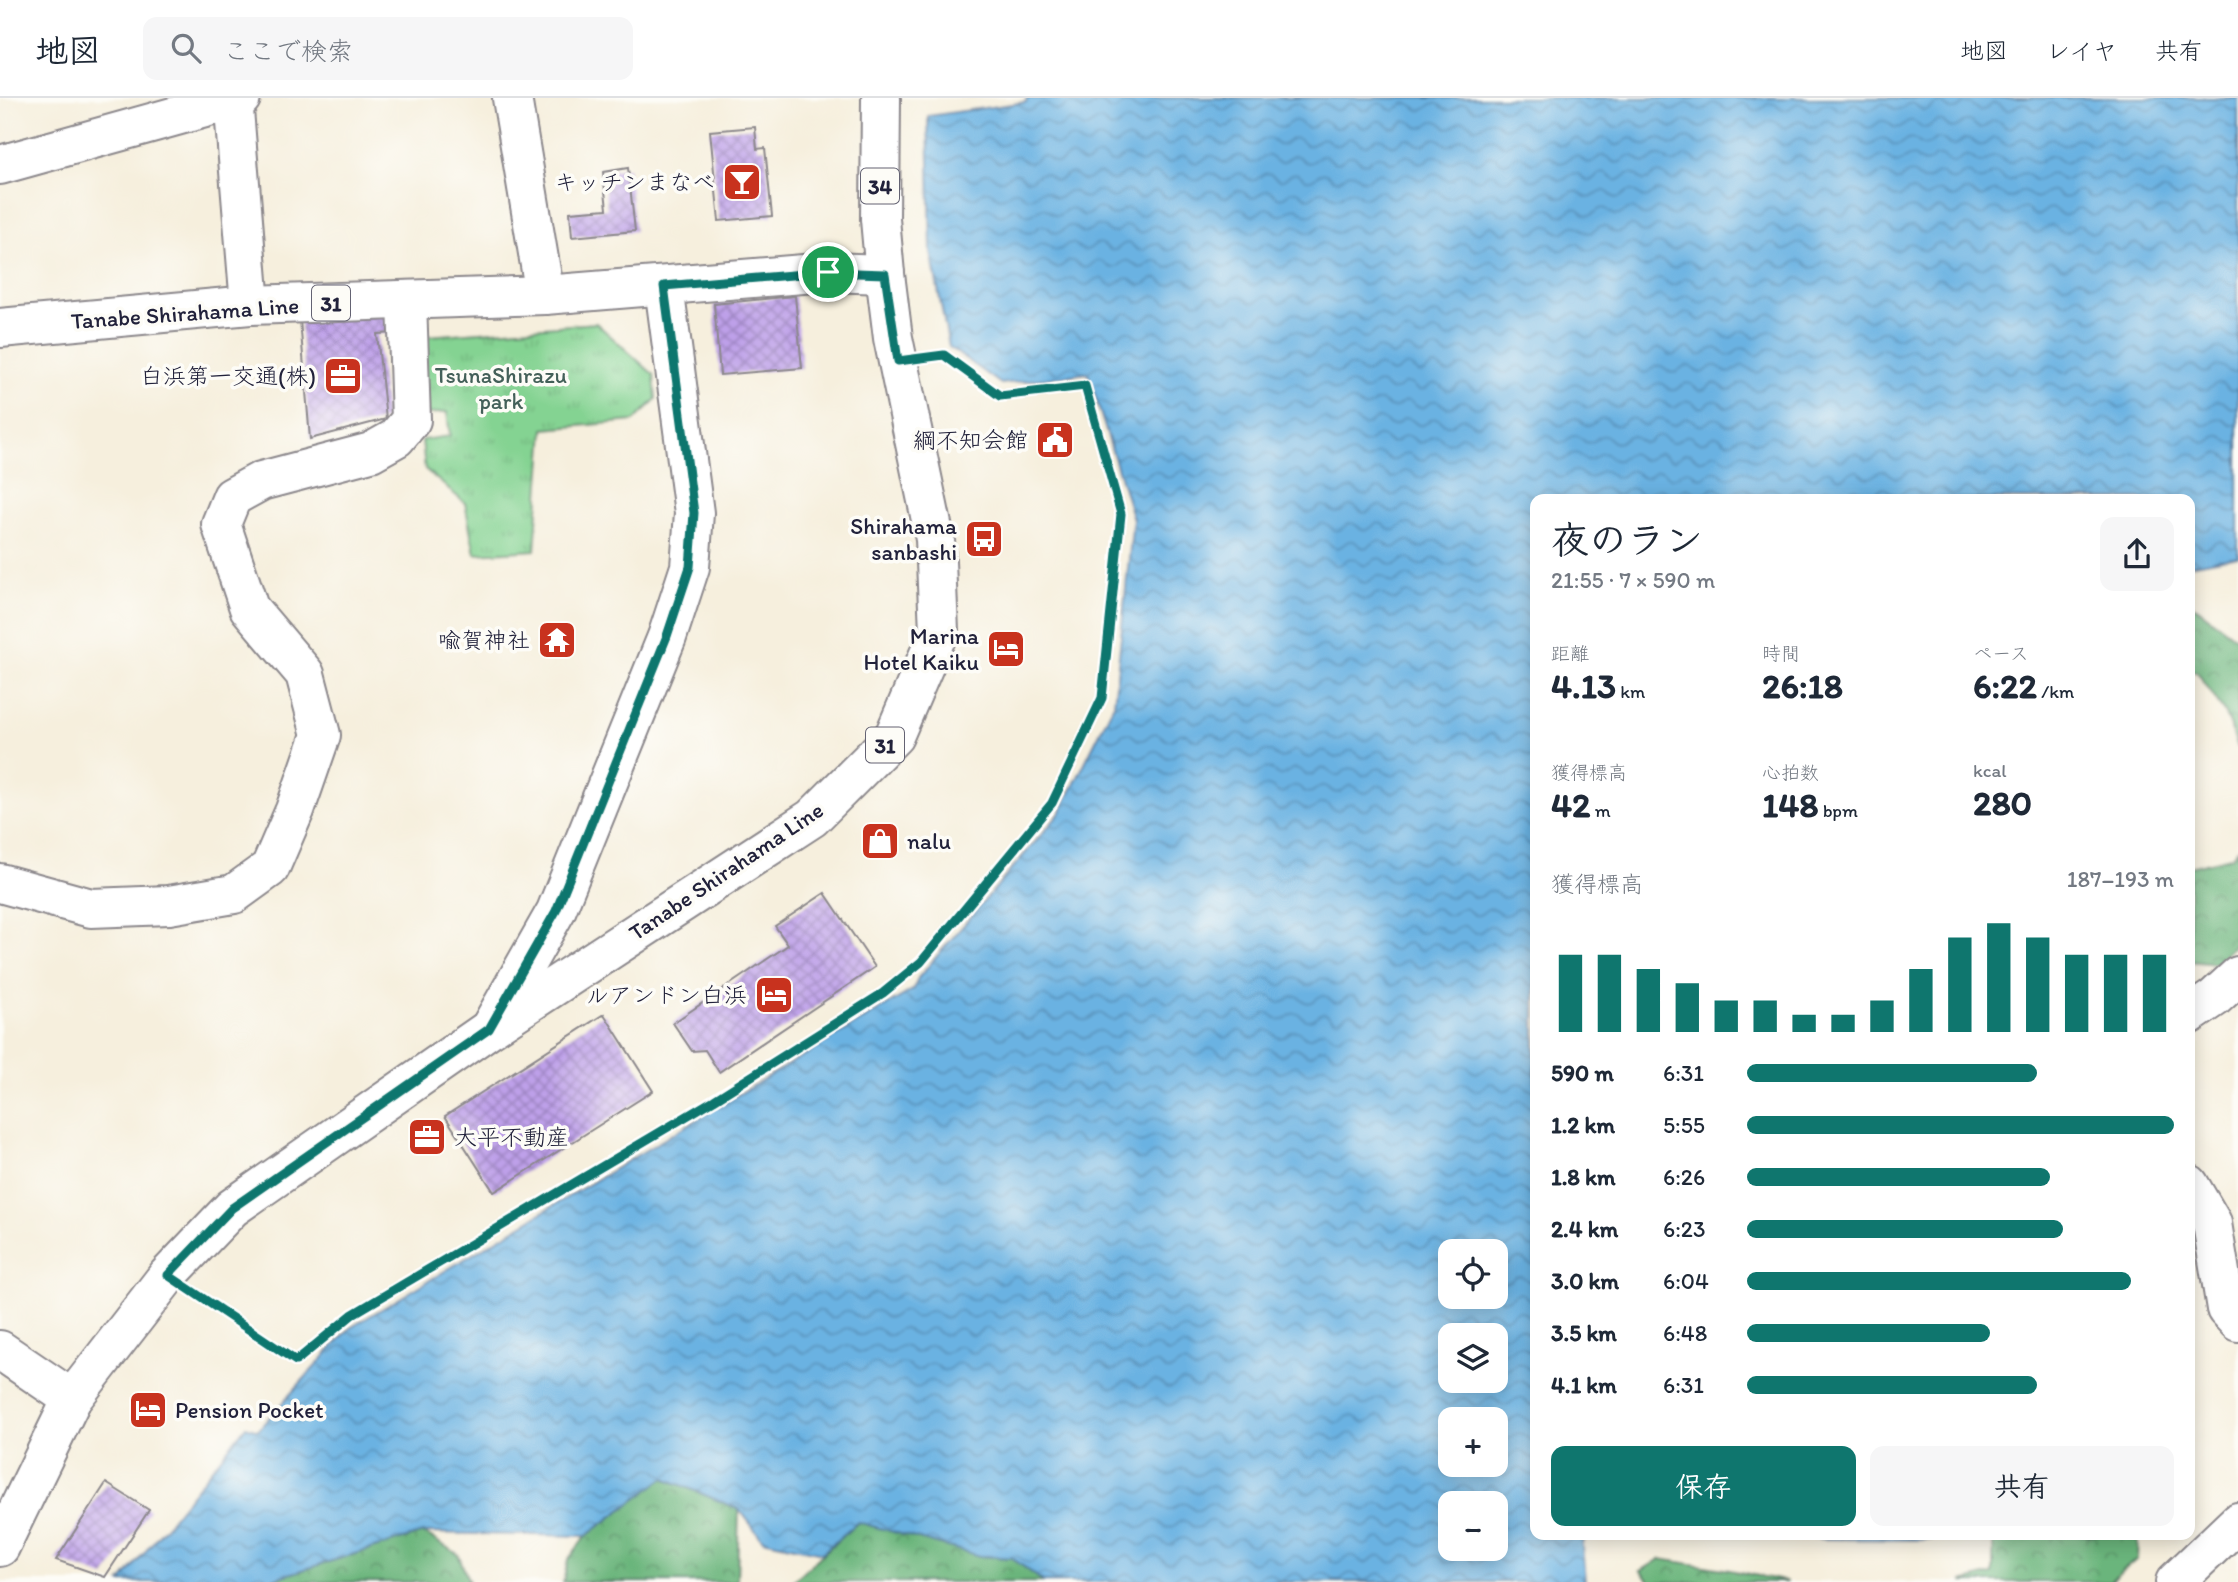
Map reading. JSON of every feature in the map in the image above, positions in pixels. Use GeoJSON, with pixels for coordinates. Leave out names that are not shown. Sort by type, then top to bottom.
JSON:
{"type":"FeatureCollection","features":[{"type":"Feature","properties":{"kind":"main road"},"geometry":{"type":"LineString","coordinates":[[512,98],[545,295]]}},
{"type":"Feature","properties":{"kind":"main road","name":"34"},"geometry":{"type":"LineString","coordinates":[[881,98],[880,219],[885,274]]}},
{"type":"Feature","properties":{"kind":"main road"},"geometry":{"type":"LineString","coordinates":[[0,164],[235,99],[250,305]]}},
{"type":"Feature","properties":{"kind":"main road","name":"Tanabe Shirahama Line"},"geometry":{"type":"LineString","coordinates":[[0,328],[250,305],[545,295],[828,272],[885,274],[898,361],[935,539],[939,631],[894,736],[812,818],[489,1029],[232,1208],[168,1275],[72,1399],[0,1547]]}},
{"type":"Feature","properties":{"kind":"main road","name":"Tanabe Shirahama Line"},"geometry":{"type":"LineString","coordinates":[[489,1029],[556,911],[667,636],[690,567],[694,513],[664,286]]}},
{"type":"Feature","properties":{"kind":"main road"},"geometry":{"type":"LineString","coordinates":[[0,883],[91,908],[169,905],[234,894],[270,868],[295,810],[321,735],[305,674],[249,608],[221,524],[232,497],[261,481],[371,452],[396,438],[404,429],[411,420],[407,301]]}},
{"type":"Feature","properties":{"kind":"main road"},"geometry":{"type":"LineString","coordinates":[[2195,1011],[2238,976]]}},
{"type":"Feature","properties":{"kind":"main road"},"geometry":{"type":"LineString","coordinates":[[2195,1194],[2212,1223],[2226,1309],[2238,1322]]}},
{"type":"Feature","properties":{"kind":"main road"},"geometry":{"type":"LineString","coordinates":[[0,1350],[72,1399]]}},
{"type":"Feature","properties":{"kind":"main road"},"geometry":{"type":"LineString","coordinates":[[2175,1582],[2238,1522]]}},
{"type":"Feature","properties":{"kind":"path"},"geometry":{"type":"LineString","coordinates":[[168,1275],[296,1361],[353,1314],[714,1100],[883,993],[921,962],[1052,803],[1102,698],[1121,514],[1085,386],[1000,396],[944,355],[898,361]]}},
{"type":"Feature","properties":{"kind":"green space","name":"TsunaShirazu park"},"geometry":{"type":"Polygon","coordinates":[[[596,323],[654,375],[656,399],[634,421],[544,429],[535,550],[475,554],[465,503],[425,469],[422,440],[450,436],[447,412],[420,415],[415,337],[596,323]]]}},
{"type":"Feature","properties":{"kind":"green space"},"geometry":{"type":"Polygon","coordinates":[[[2195,607],[2238,639],[2238,747],[2224,712],[2197,672],[2195,607]]]}},
{"type":"Feature","properties":{"kind":"green space"},"geometry":{"type":"Polygon","coordinates":[[[2238,849],[2238,941],[2216,964],[2195,962],[2195,866],[2231,857],[2238,849]]]}},
{"type":"Feature","properties":{"kind":"green space"},"geometry":{"type":"Polygon","coordinates":[[[664,1478],[739,1509],[737,1582],[563,1582],[568,1560],[586,1536],[664,1478]]]}},
{"type":"Feature","properties":{"kind":"green space"},"geometry":{"type":"Polygon","coordinates":[[[858,1522],[980,1556],[1012,1558],[1044,1582],[792,1582],[858,1522]]]}},
{"type":"Feature","properties":{"kind":"green space"},"geometry":{"type":"Polygon","coordinates":[[[423,1533],[458,1554],[469,1582],[263,1582],[423,1533]]]}},
{"type":"Feature","properties":{"kind":"green space"},"geometry":{"type":"Polygon","coordinates":[[[1993,1540],[2138,1540],[2137,1559],[2110,1582],[1962,1582],[1993,1574],[1993,1540]]]}},
{"type":"Feature","properties":{"kind":"green space"},"geometry":{"type":"Polygon","coordinates":[[[1660,1559],[1788,1582],[1651,1582],[1641,1571],[1660,1559]]]}},
{"type":"Feature","properties":{"kind":"water"},"geometry":{"type":"Polygon","coordinates":[[[1027,98],[2238,98],[2238,556],[2195,564],[2195,494],[1530,494],[1530,1540],[1584,1540],[1582,1544],[1585,1582],[1044,1582],[1012,1558],[980,1556],[858,1522],[822,1553],[763,1540],[739,1509],[664,1478],[586,1536],[423,1533],[263,1582],[121,1582],[246,1426],[258,1430],[350,1328],[914,989],[918,978],[1060,813],[1114,704],[1133,519],[1088,373],[1001,384],[949,347],[931,252],[928,116],[1026,102],[1027,98]]]}},
{"type":"Feature","properties":{"kind":"building","name":"キッチンまなべ"},"geometry":{"type":"Polygon","coordinates":[[[755,127],[757,149],[765,148],[772,216],[719,221],[710,131],[755,127]]]}},
{"type":"Feature","properties":{"kind":"building"},"geometry":{"type":"Polygon","coordinates":[[[628,168],[635,231],[572,237],[570,212],[607,209],[603,172],[628,168]]]}},
{"type":"Feature","properties":{"kind":"building"},"geometry":{"type":"Polygon","coordinates":[[[795,296],[802,368],[720,375],[714,304],[795,296]]]}},
{"type":"Feature","properties":{"kind":"building","name":"白浜第一交通(株)"},"geometry":{"type":"Polygon","coordinates":[[[394,312],[396,333],[377,334],[386,419],[310,439],[300,320],[394,312]]]}},
{"type":"Feature","properties":{"kind":"building","name":"ルアンドン白浜"},"geometry":{"type":"Polygon","coordinates":[[[825,893],[875,967],[719,1072],[705,1050],[692,1051],[673,1023],[788,945],[775,926],[825,893]]]}},
{"type":"Feature","properties":{"kind":"building"},"geometry":{"type":"Polygon","coordinates":[[[604,1014],[653,1091],[494,1192],[445,1116],[604,1014]]]}},
{"type":"Feature","properties":{"kind":"building"},"geometry":{"type":"Polygon","coordinates":[[[106,1483],[149,1510],[105,1577],[56,1560],[106,1483]]]}},
{"type":"Feature","properties":{"kind":"place","name":"キッチンまなべ"},"geometry":{"type":"Point","coordinates":[742,182]}},
{"type":"Feature","properties":{"kind":"place","name":"白浜第一交通(株)"},"geometry":{"type":"Point","coordinates":[343,376]}},
{"type":"Feature","properties":{"kind":"place","name":"綱不知会館"},"geometry":{"type":"Point","coordinates":[1055,440]}},
{"type":"Feature","properties":{"kind":"place","name":"Shirahama sanbashi"},"geometry":{"type":"Point","coordinates":[984,539]}},
{"type":"Feature","properties":{"kind":"place","name":"喩賀神社"},"geometry":{"type":"Point","coordinates":[557,640]}},
{"type":"Feature","properties":{"kind":"place","name":"Marina Hotel Kaiku"},"geometry":{"type":"Point","coordinates":[1006,649]}},
{"type":"Feature","properties":{"kind":"place","name":"nalu"},"geometry":{"type":"Point","coordinates":[880,841]}},
{"type":"Feature","properties":{"kind":"place","name":"ルアンドン白浜"},"geometry":{"type":"Point","coordinates":[774,995]}},
{"type":"Feature","properties":{"kind":"place","name":"大平不動産"},"geometry":{"type":"Point","coordinates":[427,1137]}},
{"type":"Feature","properties":{"kind":"place","name":"Pension Pocket"},"geometry":{"type":"Point","coordinates":[148,1410]}},
{"type":"Feature","properties":{"kind":"route"},"geometry":{"type":"LineString","coordinates":[[828,272],[885,274],[898,361],[944,355],[1000,396],[1085,386],[1121,514],[1102,698],[1052,803],[921,962],[883,993],[714,1100],[353,1314],[296,1361],[168,1275],[232,1208],[489,1029],[556,911],[667,636],[690,567],[694,513],[664,286],[828,272]]}}]}
